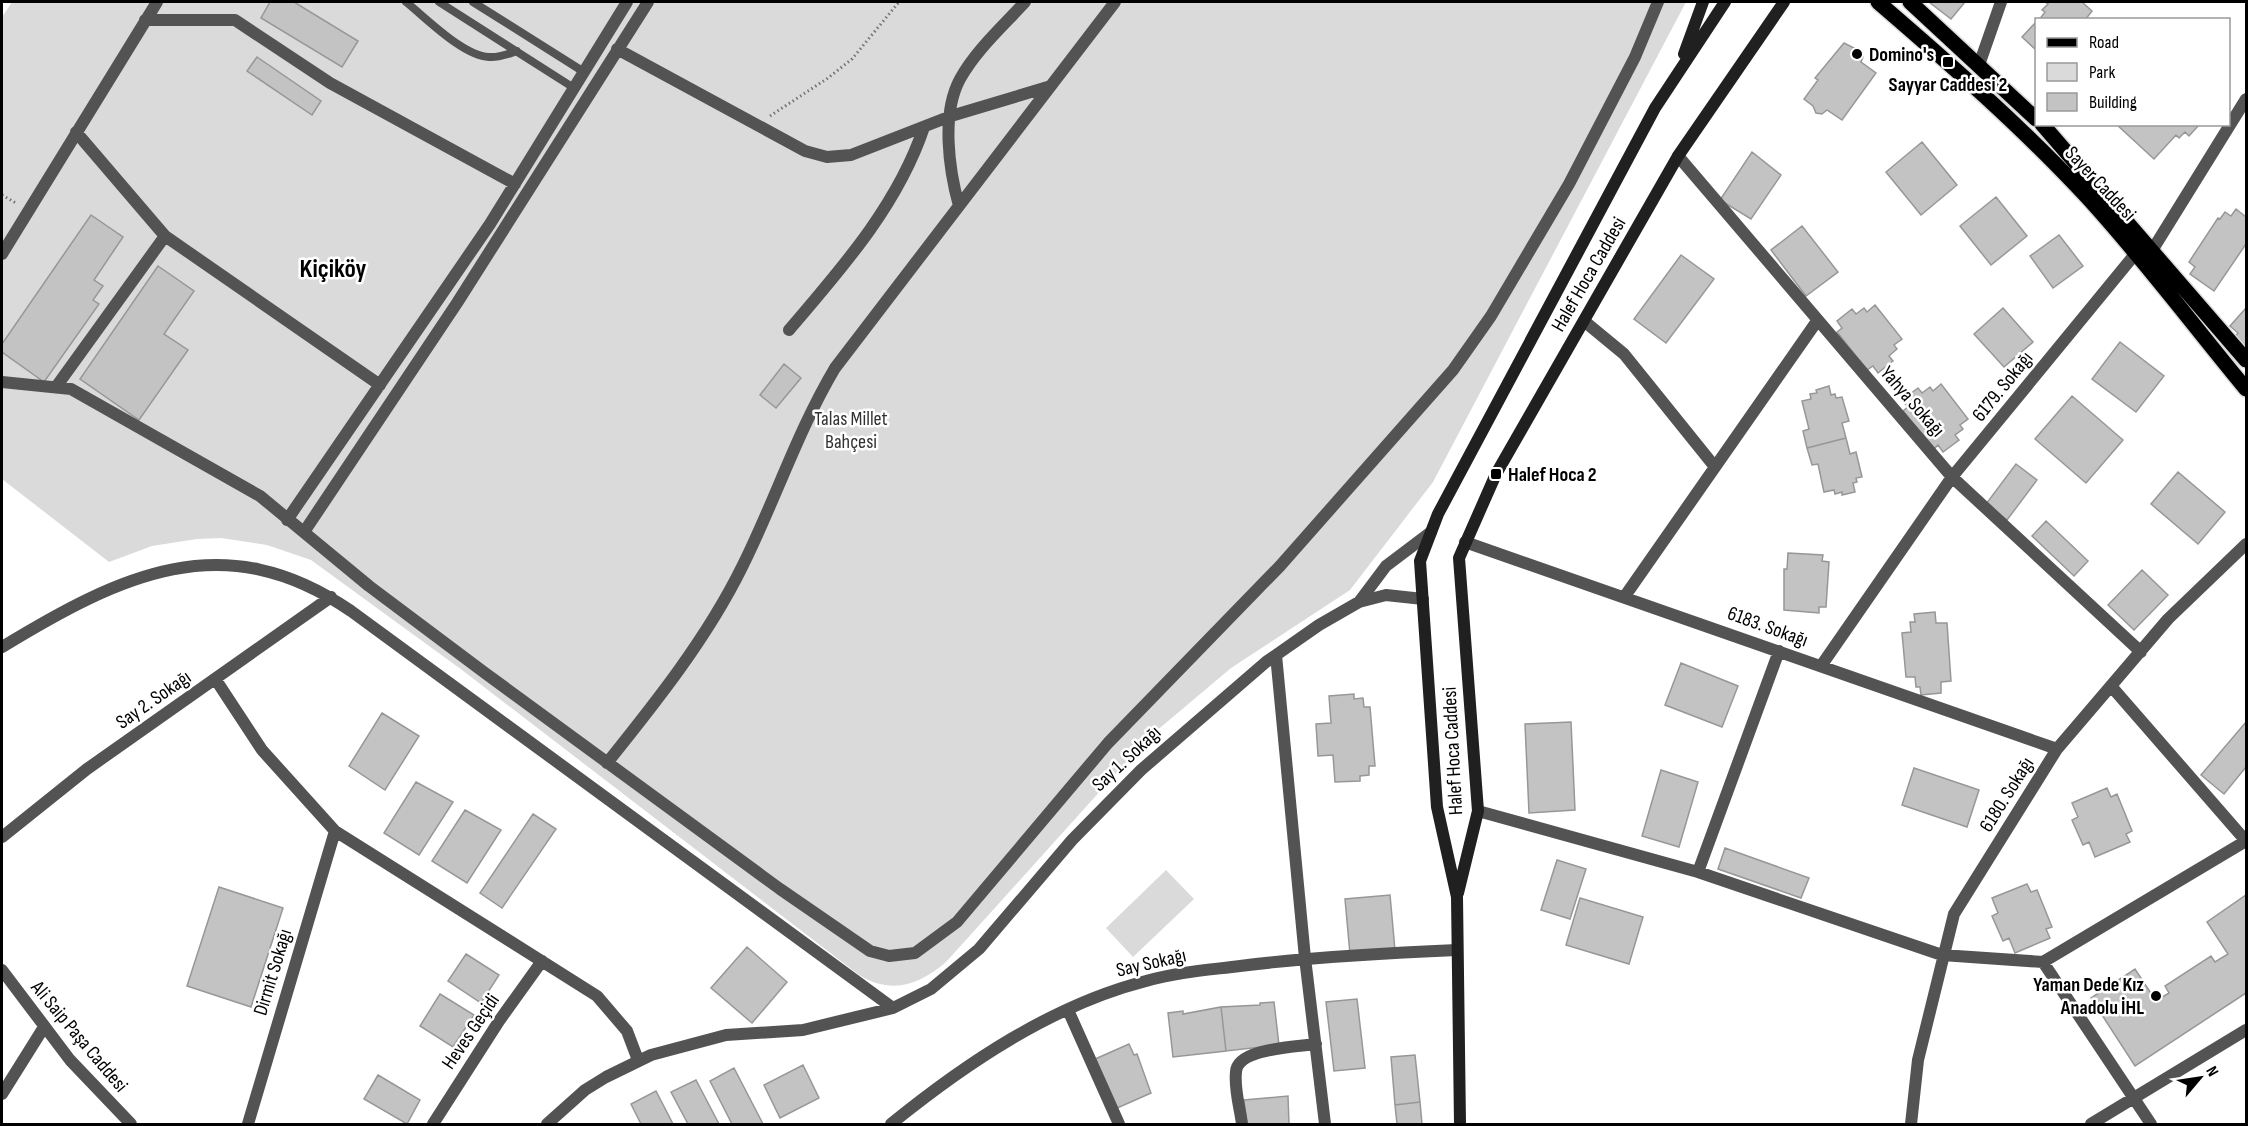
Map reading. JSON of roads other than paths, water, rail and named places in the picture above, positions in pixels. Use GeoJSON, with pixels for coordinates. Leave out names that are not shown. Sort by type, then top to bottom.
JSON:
{"type":"FeatureCollection","features":[{"type":"Feature","properties":{"kind":"main road"},"geometry":{"type":"LineString","coordinates":[[1677,75],[1703,2]]}},
{"type":"Feature","properties":{"kind":"main road","name":"Halef Hoca Caddesi"},"geometry":{"type":"LineString","coordinates":[[1457,897],[1437,807],[1420,561],[1438,514],[1655,108],[1725,2]]}},
{"type":"Feature","properties":{"kind":"main road","name":"Halef Hoca Caddesi"},"geometry":{"type":"LineString","coordinates":[[1457,897],[1478,811],[1459,558],[1496,474],[1678,156],[1784,2]]}},
{"type":"Feature","properties":{"kind":"main road","name":"Sayer Caddesi"},"geometry":{"type":"LineString","coordinates":[[1878,2],[2006,115],[2087,197],[2247,388]]}},
{"type":"Feature","properties":{"kind":"main road"},"geometry":{"type":"LineString","coordinates":[[1910,2],[2035,117]]}},
{"type":"Feature","properties":{"kind":"main road","name":"Sayer Caddesi"},"geometry":{"type":"LineString","coordinates":[[2044,126],[2153,249],[2247,360]]}},
{"type":"Feature","properties":{"kind":"main road"},"geometry":{"type":"LineString","coordinates":[[1457,897],[1460,1125]]}},
{"type":"Feature","properties":{"kind":"street"},"geometry":{"type":"LineString","coordinates":[[2,254],[157,2]]}},
{"type":"Feature","properties":{"kind":"street"},"geometry":{"type":"LineString","coordinates":[[287,520],[515,184],[627,2]]}},
{"type":"Feature","properties":{"kind":"street"},"geometry":{"type":"LineString","coordinates":[[304,532],[457,303],[616,49],[648,2]]}},
{"type":"Feature","properties":{"kind":"street"},"geometry":{"type":"LineString","coordinates":[[958,206],[950,162],[951,116],[959,81],[979,52],[1025,2]]}},
{"type":"Feature","properties":{"kind":"street"},"geometry":{"type":"LineString","coordinates":[[607,763],[661,694],[724,599],[753,546],[804,424],[835,368],[1115,2]]}},
{"type":"Feature","properties":{"kind":"street"},"geometry":{"type":"LineString","coordinates":[[2,382],[71,389],[260,496],[369,586],[607,763],[870,951],[889,956],[907,956],[935,940],[970,907],[1108,743],[1265,582],[1453,370],[1491,316],[1569,184],[1635,57],[1658,2]]}},
{"type":"Feature","properties":{"kind":"street"},"geometry":{"type":"LineString","coordinates":[[1978,65],[2001,2]]}},
{"type":"Feature","properties":{"kind":"street"},"geometry":{"type":"LineString","coordinates":[[145,20],[236,20],[330,83],[515,184]]}},
{"type":"Feature","properties":{"kind":"street"},"geometry":{"type":"LineString","coordinates":[[616,49],[805,151],[827,157],[851,155],[951,116],[1051,86]]}},
{"type":"Feature","properties":{"kind":"street"},"geometry":{"type":"LineString","coordinates":[[2153,249],[2247,99]]}},
{"type":"Feature","properties":{"kind":"street"},"geometry":{"type":"LineString","coordinates":[[789,330],[852,256],[906,174],[924,127]]}},
{"type":"Feature","properties":{"kind":"street"},"geometry":{"type":"LineString","coordinates":[[76,132],[165,236],[380,385]]}},
{"type":"Feature","properties":{"kind":"street","name":"Yahya Sokağı"},"geometry":{"type":"LineString","coordinates":[[1678,156],[1952,477],[2140,651]]}},
{"type":"Feature","properties":{"kind":"street"},"geometry":{"type":"LineString","coordinates":[[56,387],[165,236]]}},
{"type":"Feature","properties":{"kind":"street","name":"6179. Sokağı"},"geometry":{"type":"LineString","coordinates":[[1821,666],[1952,477],[2136,253]]}},
{"type":"Feature","properties":{"kind":"street"},"geometry":{"type":"LineString","coordinates":[[1584,321],[1624,354],[1715,467]]}},
{"type":"Feature","properties":{"kind":"street"},"geometry":{"type":"LineString","coordinates":[[1625,596],[1817,321]]}},
{"type":"Feature","properties":{"kind":"street"},"geometry":{"type":"LineString","coordinates":[[1359,602],[1386,566],[1431,532]]}},
{"type":"Feature","properties":{"kind":"street","name":"6183. Sokağı"},"geometry":{"type":"LineString","coordinates":[[1465,542],[1625,596],[2057,749]]}},
{"type":"Feature","properties":{"kind":"street","name":"6180. Sokağı"},"geometry":{"type":"LineString","coordinates":[[1911,1125],[1918,1060],[1942,955],[1954,914],[2057,749],[2169,619],[2247,544]]}},
{"type":"Feature","properties":{"kind":"street"},"geometry":{"type":"LineString","coordinates":[[2,647],[92,595],[137,578],[220,564],[264,569],[309,585],[331,597],[893,1008]]}},
{"type":"Feature","properties":{"kind":"street","name":"Say 1. Sokağı"},"geometry":{"type":"LineString","coordinates":[[547,1125],[585,1090],[638,1060],[700,1040],[726,1035],[803,1030],[893,1008],[931,989],[964,963],[1103,807],[1181,734],[1276,655],[1359,602],[1392,595],[1423,599]]}},
{"type":"Feature","properties":{"kind":"street","name":"Say 2. Sokağı"},"geometry":{"type":"LineString","coordinates":[[2,837],[87,770],[331,597]]}},
{"type":"Feature","properties":{"kind":"street"},"geometry":{"type":"LineString","coordinates":[[1698,872],[1779,651]]}},
{"type":"Feature","properties":{"kind":"street"},"geometry":{"type":"LineString","coordinates":[[1276,655],[1305,958],[1325,1125]]}},
{"type":"Feature","properties":{"kind":"street"},"geometry":{"type":"LineString","coordinates":[[216,680],[262,750],[335,831],[542,961],[609,1006],[627,1031],[638,1060]]}},
{"type":"Feature","properties":{"kind":"street"},"geometry":{"type":"LineString","coordinates":[[1478,811],[1698,872],[1942,955],[2043,963],[2246,841],[2111,686]]}},
{"type":"Feature","properties":{"kind":"street","name":"Dirmit Sokağı"},"geometry":{"type":"LineString","coordinates":[[248,1125],[335,831]]}},
{"type":"Feature","properties":{"kind":"street","name":"Say Sokağı"},"geometry":{"type":"LineString","coordinates":[[891,1125],[984,1057],[1068,1010],[1114,991],[1174,974],[1305,958],[1457,950]]}},
{"type":"Feature","properties":{"kind":"street","name":"Heves Geçidi"},"geometry":{"type":"LineString","coordinates":[[433,1125],[499,1022],[542,961]]}},
{"type":"Feature","properties":{"kind":"street"},"geometry":{"type":"LineString","coordinates":[[2043,963],[2151,1125]]}},
{"type":"Feature","properties":{"kind":"street","name":"Ali Saip Paşa Caddesi"},"geometry":{"type":"LineString","coordinates":[[2,970],[44,1028],[91,1084],[131,1125]]}},
{"type":"Feature","properties":{"kind":"street"},"geometry":{"type":"LineString","coordinates":[[1068,1010],[1119,1125]]}},
{"type":"Feature","properties":{"kind":"street"},"geometry":{"type":"LineString","coordinates":[[2,1094],[44,1028]]}},
{"type":"Feature","properties":{"kind":"street"},"geometry":{"type":"LineString","coordinates":[[2091,1125],[2247,1030]]}},
{"type":"Feature","properties":{"kind":"street"},"geometry":{"type":"LineString","coordinates":[[1242,1125],[1236,1072],[1239,1063],[1250,1055],[1316,1044]]}},
{"type":"Feature","properties":{"kind":"lane"},"geometry":{"type":"LineString","coordinates":[[406,2],[443,32],[480,56],[496,58],[517,51]]}},
{"type":"Feature","properties":{"kind":"lane"},"geometry":{"type":"LineString","coordinates":[[439,2],[574,88]]}},
{"type":"Feature","properties":{"kind":"lane"},"geometry":{"type":"LineString","coordinates":[[473,2],[584,72]]}},
{"type":"Feature","properties":{"kind":"place","name":"Domino's"},"geometry":{"type":"Point","coordinates":[1857,54]}},
{"type":"Feature","properties":{"kind":"place","name":"Sayyar Caddesi 2"},"geometry":{"type":"Point","coordinates":[1948,62]}},
{"type":"Feature","properties":{"kind":"place","name":"Halef Hoca 2"},"geometry":{"type":"Point","coordinates":[1496,474]}},
{"type":"Feature","properties":{"kind":"place","name":"Yaman Dede Kız Anadolu İHL"},"geometry":{"type":"Point","coordinates":[2156,996]}},
{"type":"Feature","properties":{"kind":"district","name":"Kiçiköy"},"geometry":{"type":"Point","coordinates":[333,268]}},
{"type":"Feature","properties":{"kind":"park label","name":"Talas Millet Bahçesi"},"geometry":{"type":"Point","coordinates":[851,430]}}]}
